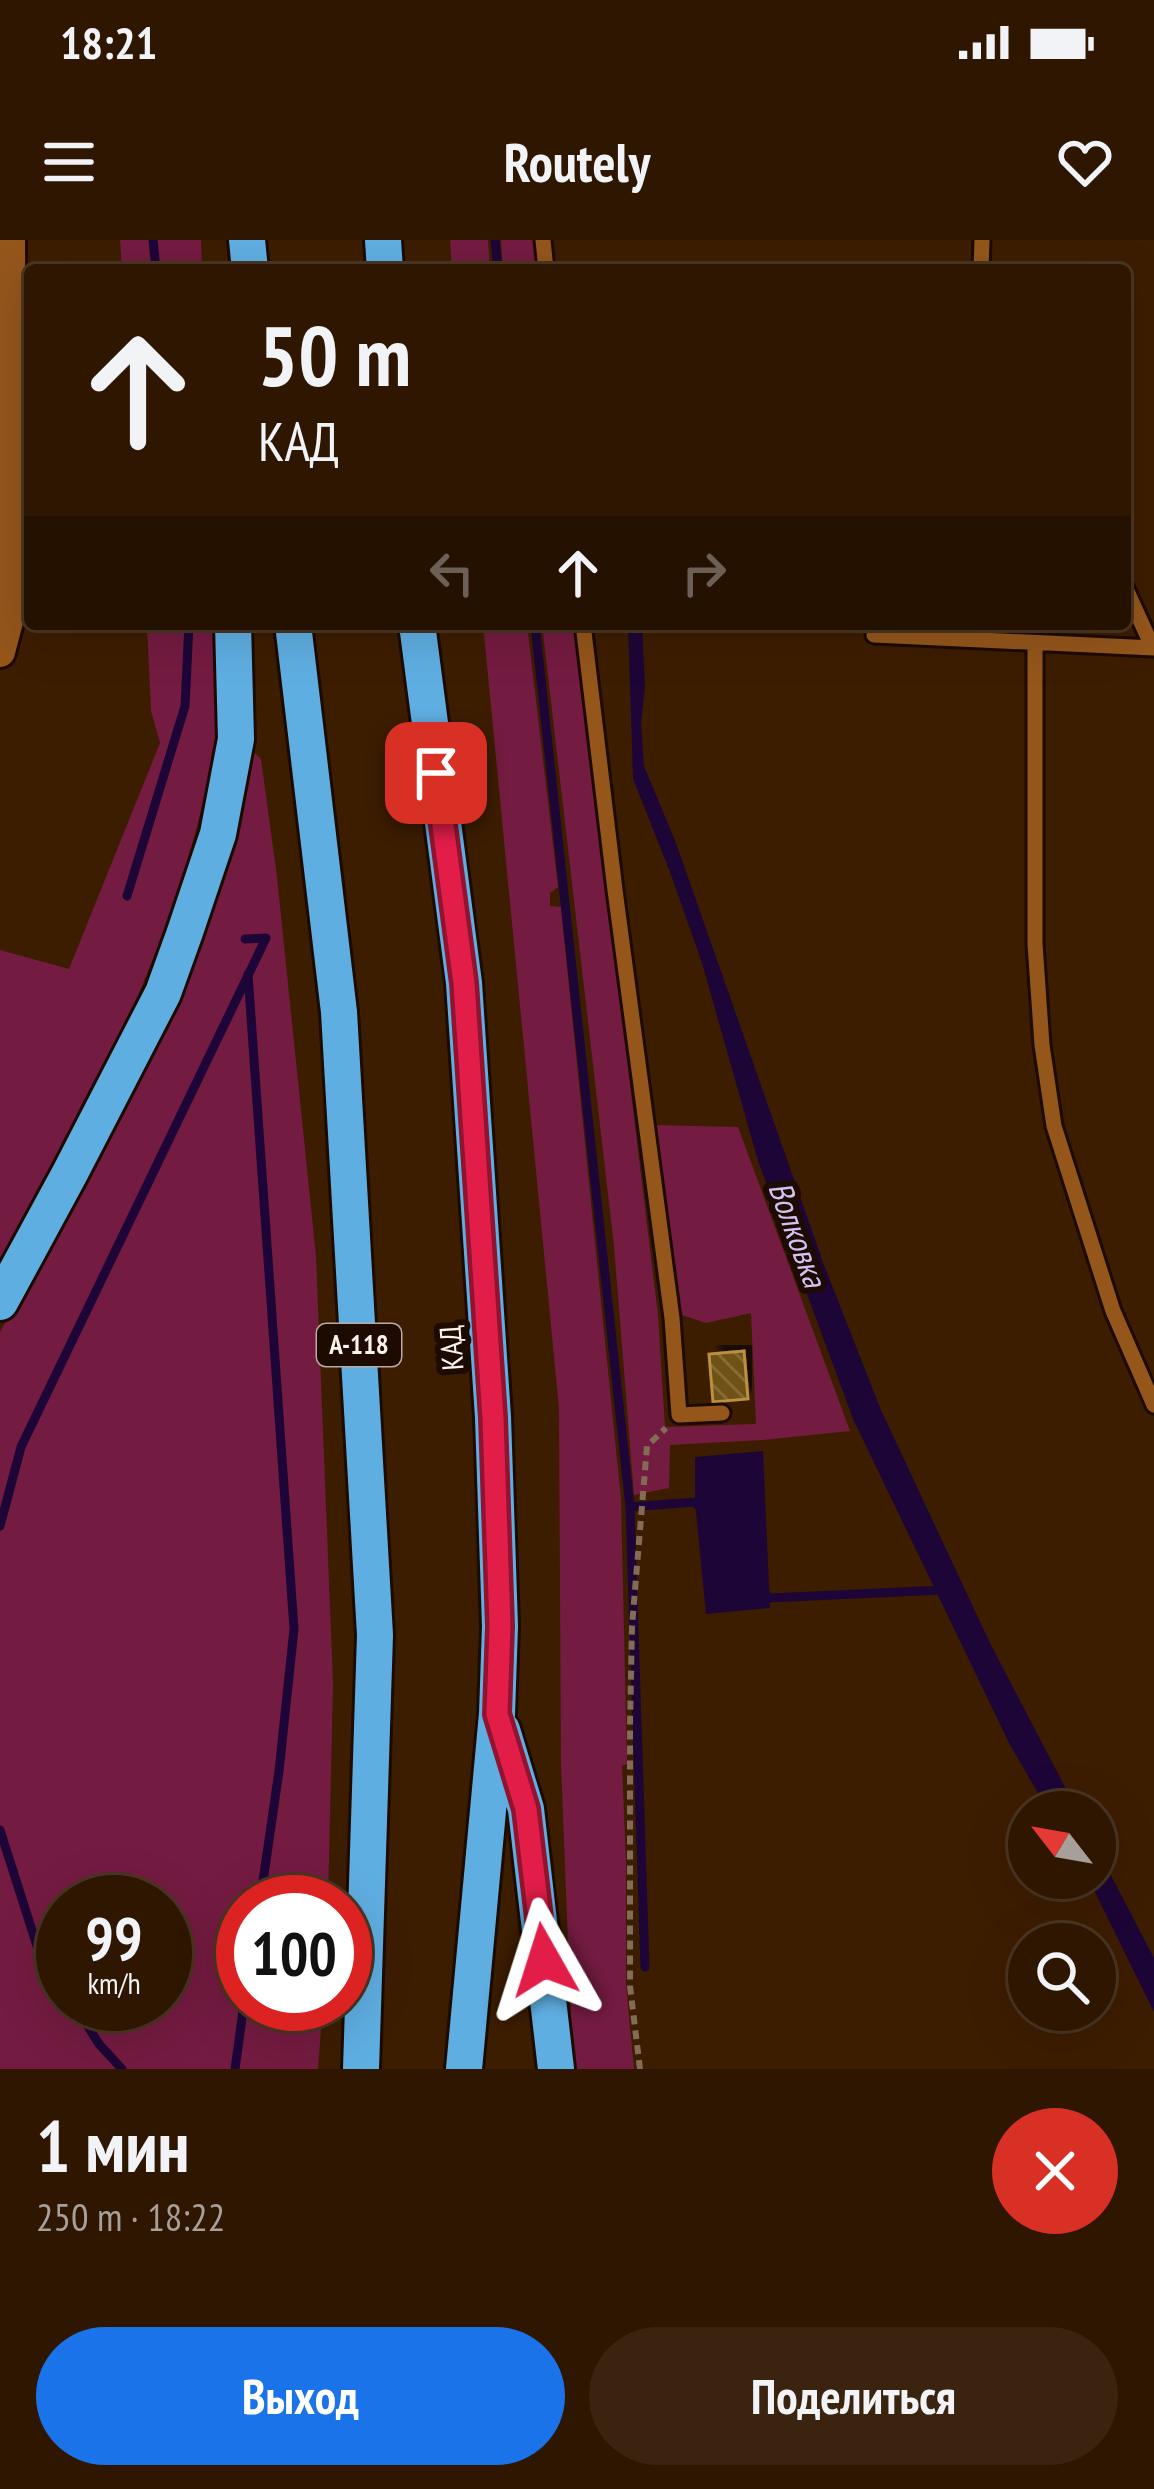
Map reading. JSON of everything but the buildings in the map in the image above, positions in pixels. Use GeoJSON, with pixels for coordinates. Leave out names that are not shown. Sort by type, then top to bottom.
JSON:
{"type":"FeatureCollection","features":[{"type":"Feature","properties":{"kind":"highway"},"geometry":{"type":"LineString","coordinates":[[0,1302],[163,992],[185,932],[218,834],[236,739],[233,630]]}},
{"type":"Feature","properties":{"kind":"highway","name":"А-118"},"geometry":{"type":"LineString","coordinates":[[293,630],[339,1012],[376,1635],[361,2069]]}},
{"type":"Feature","properties":{"kind":"highway","name":"КАД"},"geometry":{"type":"LineString","coordinates":[[419,630],[464,983],[493,1418],[500,1626],[497,1714],[464,2069]]}},
{"type":"Feature","properties":{"kind":"highway"},"geometry":{"type":"LineString","coordinates":[[497,1714],[526,1809],[556,2069]]}},
{"type":"Feature","properties":{"kind":"street"},"geometry":{"type":"LineString","coordinates":[[0,652],[11,610],[10,240]]}},
{"type":"Feature","properties":{"kind":"lane"},"geometry":{"type":"LineString","coordinates":[[874,635],[1153,648],[1131,600]]}},
{"type":"Feature","properties":{"kind":"lane"},"geometry":{"type":"LineString","coordinates":[[584,630],[672,1318],[679,1415],[722,1413]]}},
{"type":"Feature","properties":{"kind":"lane"},"geometry":{"type":"LineString","coordinates":[[1035,643],[1035,944],[1054,1126],[1113,1311],[1154,1406]]}},
{"type":"Feature","properties":{"kind":"path"},"geometry":{"type":"LineString","coordinates":[[640,2069],[630,1986],[632,1627],[647,1446],[679,1415]]}},
{"type":"Feature","properties":{"kind":"shaded area"},"geometry":{"type":"Polygon","coordinates":[[[120,240],[201,240],[202,264],[122,264],[120,240]]]}},
{"type":"Feature","properties":{"kind":"shaded area"},"geometry":{"type":"Polygon","coordinates":[[[450,240],[488,240],[490,264],[452,264],[450,240]]]}},
{"type":"Feature","properties":{"kind":"shaded area"},"geometry":{"type":"Polygon","coordinates":[[[501,240],[534,240],[536,264],[503,264],[501,240]]]}},
{"type":"Feature","properties":{"kind":"shaded area"},"geometry":{"type":"Polygon","coordinates":[[[147,630],[225,630],[219,709],[205,793],[155,954],[83,1110],[0,1258],[0,950],[69,969],[160,743],[151,711],[147,630]]]}},
{"type":"Feature","properties":{"kind":"shaded area"},"geometry":{"type":"Polygon","coordinates":[[[484,630],[528,630],[558,887],[550,893],[550,906],[561,907],[621,1499],[626,1984],[634,2069],[573,2069],[561,1764],[559,1408],[484,630]]]}},
{"type":"Feature","properties":{"kind":"shaded area"},"geometry":{"type":"Polygon","coordinates":[[[543,630],[575,630],[658,1315],[665,1427],[756,1424],[751,1313],[706,1323],[679,1314],[650,1125],[738,1127],[850,1431],[670,1445],[669,1488],[634,1495],[614,1246],[543,630]]]}},
{"type":"Feature","properties":{"kind":"shaded area"},"geometry":{"type":"Polygon","coordinates":[[[252,750],[261,759],[277,877],[316,1256],[333,1683],[329,1875],[216,1875],[216,2031],[321,2031],[318,2069],[0,2069],[0,1332],[144,1069],[252,750]]]}},
{"type":"Feature","properties":{"kind":"water","name":"Волковка"},"geometry":{"type":"Polygon","coordinates":[[[628,630],[642,630],[644,766],[676,843],[824,1265],[881,1410],[990,1643],[1067,1791],[1037,1791],[1010,1745],[853,1419],[758,1161],[702,963],[633,779],[628,630]]]}},
{"type":"Feature","properties":{"kind":"water"},"geometry":{"type":"Polygon","coordinates":[[[763,1451],[770,1608],[706,1614],[695,1457],[763,1451]]]}},
{"type":"Feature","properties":{"kind":"water"},"geometry":{"type":"Polygon","coordinates":[[[1116,1885],[1154,1958],[1154,2012],[1116,1935],[1116,1923],[1110,1923],[1098,1899],[1116,1899],[1116,1885]]]}},
{"type":"Feature","properties":{"kind":"waterway"},"geometry":{"type":"LineString","coordinates":[[153,240],[155,264]]}},
{"type":"Feature","properties":{"kind":"waterway"},"geometry":{"type":"LineString","coordinates":[[495,240],[497,264]]}},
{"type":"Feature","properties":{"kind":"waterway"},"geometry":{"type":"LineString","coordinates":[[127,896],[185,706],[189,630]]}},
{"type":"Feature","properties":{"kind":"waterway"},"geometry":{"type":"LineString","coordinates":[[536,630],[630,1507],[645,1967]]}},
{"type":"Feature","properties":{"kind":"waterway"},"geometry":{"type":"LineString","coordinates":[[0,1526],[21,1447],[266,938],[245,939]]}},
{"type":"Feature","properties":{"kind":"waterway"},"geometry":{"type":"LineString","coordinates":[[248,974],[294,1629],[264,1875]]}},
{"type":"Feature","properties":{"kind":"waterway"},"geometry":{"type":"LineString","coordinates":[[630,1507],[695,1502],[700,1508]]}},
{"type":"Feature","properties":{"kind":"waterway"},"geometry":{"type":"LineString","coordinates":[[765,1593],[769,1598],[943,1590]]}},
{"type":"Feature","properties":{"kind":"waterway"},"geometry":{"type":"LineString","coordinates":[[0,1830],[36,1943]]}},
{"type":"Feature","properties":{"kind":"waterway"},"geometry":{"type":"LineString","coordinates":[[91,2031],[122,2069]]}},
{"type":"Feature","properties":{"kind":"waterway"},"geometry":{"type":"LineString","coordinates":[[235,2069],[240,2031]]}},
{"type":"Feature","properties":{"kind":"route"},"geometry":{"type":"LineString","coordinates":[[436,773],[464,983],[493,1418],[500,1626],[497,1714],[526,1809],[544,1960]]}}]}
